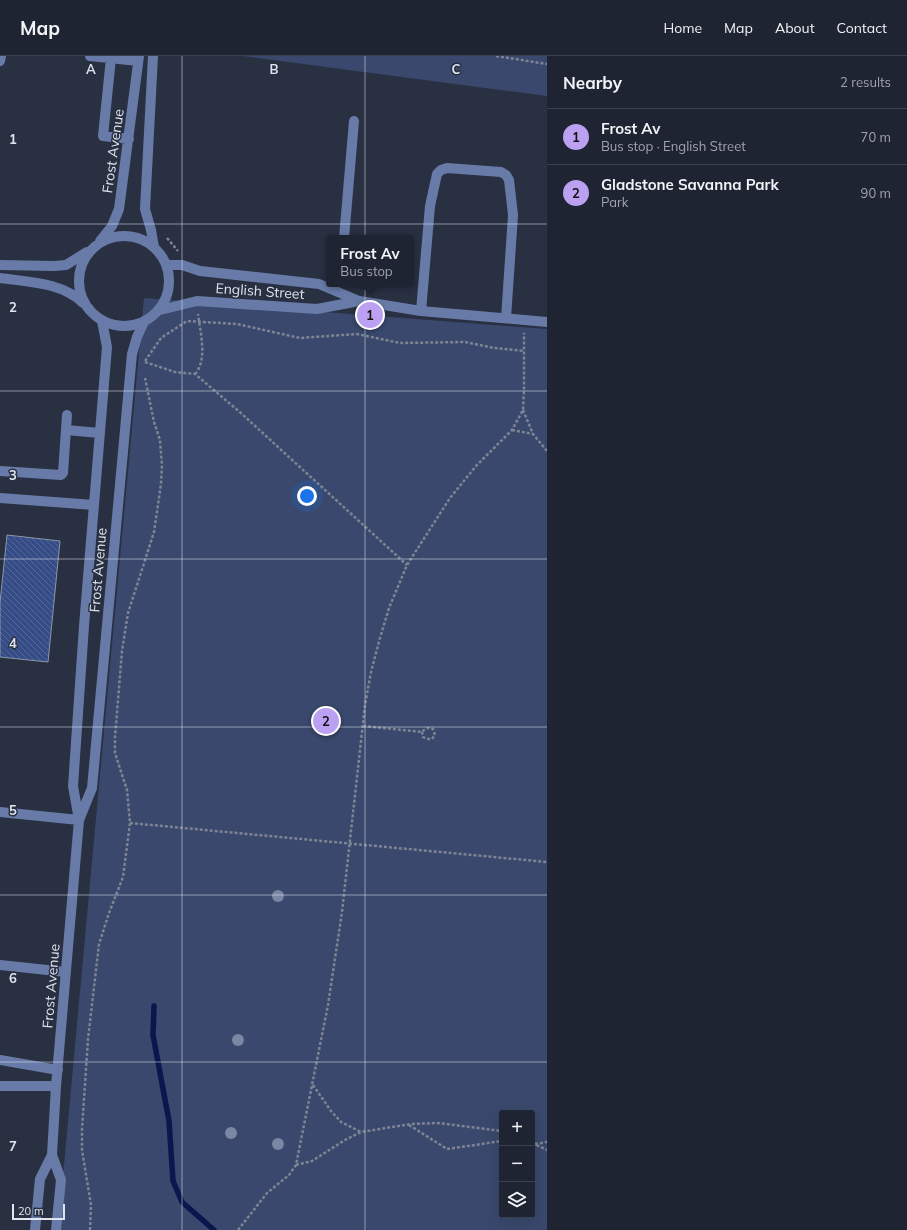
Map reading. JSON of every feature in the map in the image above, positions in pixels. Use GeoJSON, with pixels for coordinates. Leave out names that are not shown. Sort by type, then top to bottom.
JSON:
{"type":"FeatureCollection","features":[{"type":"Feature","properties":{"kind":"street"},"geometry":{"type":"LineString","coordinates":[[0,61],[1,56]]}},
{"type":"Feature","properties":{"kind":"street"},"geometry":{"type":"LineString","coordinates":[[90,56],[139,59]]}},
{"type":"Feature","properties":{"kind":"street"},"geometry":{"type":"LineString","coordinates":[[153,56],[145,209],[152,230],[154,247]]}},
{"type":"Feature","properties":{"kind":"street"},"geometry":{"type":"LineString","coordinates":[[111,58],[103,136],[129,139]]}},
{"type":"Feature","properties":{"kind":"street","name":"Frost Avenue"},"geometry":{"type":"LineString","coordinates":[[98,243],[112,226],[119,208],[139,59]]}},
{"type":"Feature","properties":{"kind":"street"},"geometry":{"type":"LineString","coordinates":[[344,235],[354,121]]}},
{"type":"Feature","properties":{"kind":"street"},"geometry":{"type":"LineString","coordinates":[[421,311],[430,206],[437,174],[441,170],[447,168],[494,171],[501,172],[506,175],[509,180],[513,215],[506,318]]}},
{"type":"Feature","properties":{"kind":"street"},"geometry":{"type":"LineString","coordinates":[[0,278],[57,287],[76,296],[92,314],[102,321],[115,326],[130,326],[144,322],[160,310],[167,296],[169,280],[166,265],[162,256],[154,247],[142,239],[127,236],[112,237],[98,243],[89,252],[82,263],[78,277],[79,291],[84,304]]}},
{"type":"Feature","properties":{"kind":"street"},"geometry":{"type":"LineString","coordinates":[[0,265],[66,265],[89,252]]}},
{"type":"Feature","properties":{"kind":"street","name":"English Street"},"geometry":{"type":"LineString","coordinates":[[166,265],[182,266],[200,271],[326,285]]}},
{"type":"Feature","properties":{"kind":"street","name":"English Street"},"geometry":{"type":"LineString","coordinates":[[339,288],[359,301]]}},
{"type":"Feature","properties":{"kind":"street","name":"English Street"},"geometry":{"type":"LineString","coordinates":[[160,310],[196,301],[317,309],[359,301],[421,311],[547,322]]}},
{"type":"Feature","properties":{"kind":"street","name":"Frost Avenue"},"geometry":{"type":"LineString","coordinates":[[56,1230],[61,1180],[52,1155],[56,1086],[79,820],[73,786],[84,626],[107,347],[102,321]]}},
{"type":"Feature","properties":{"kind":"street","name":"Frost Avenue"},"geometry":{"type":"LineString","coordinates":[[79,820],[92,788],[132,354],[137,337],[144,322]]}},
{"type":"Feature","properties":{"kind":"street"},"geometry":{"type":"LineString","coordinates":[[0,471],[61,475],[63,473],[68,415]]}},
{"type":"Feature","properties":{"kind":"street"},"geometry":{"type":"LineString","coordinates":[[66,430],[100,433]]}},
{"type":"Feature","properties":{"kind":"street"},"geometry":{"type":"LineString","coordinates":[[0,498],[94,505]]}},
{"type":"Feature","properties":{"kind":"street"},"geometry":{"type":"LineString","coordinates":[[0,812],[79,820]]}},
{"type":"Feature","properties":{"kind":"street"},"geometry":{"type":"LineString","coordinates":[[0,965],[66,972]]}},
{"type":"Feature","properties":{"kind":"street"},"geometry":{"type":"LineString","coordinates":[[0,1060],[58,1070]]}},
{"type":"Feature","properties":{"kind":"street"},"geometry":{"type":"LineString","coordinates":[[0,1086],[56,1086]]}},
{"type":"Feature","properties":{"kind":"street","name":"Frost Avenue"},"geometry":{"type":"LineString","coordinates":[[35,1230],[40,1179],[52,1155]]}},
{"type":"Feature","properties":{"kind":"path"},"geometry":{"type":"LineString","coordinates":[[496,56],[547,64]]}},
{"type":"Feature","properties":{"kind":"path"},"geometry":{"type":"LineString","coordinates":[[166,236],[179,252]]}},
{"type":"Feature","properties":{"kind":"path"},"geometry":{"type":"LineString","coordinates":[[524,320],[523,410],[533,434],[547,451]]}},
{"type":"Feature","properties":{"kind":"path"},"geometry":{"type":"LineString","coordinates":[[145,366],[145,362],[161,338],[187,321],[237,324],[300,338],[357,334],[400,343],[464,342],[494,348],[524,351]]}},
{"type":"Feature","properties":{"kind":"path"},"geometry":{"type":"LineString","coordinates":[[195,374],[199,370],[201,362],[202,346],[199,322]]}},
{"type":"Feature","properties":{"kind":"path"},"geometry":{"type":"LineString","coordinates":[[145,362],[175,372],[195,374],[242,414],[407,565]]}},
{"type":"Feature","properties":{"kind":"path"},"geometry":{"type":"LineString","coordinates":[[90,1230],[91,1205],[82,1150],[88,1039],[99,944],[123,877],[130,823],[127,790],[115,753],[115,737],[125,626],[154,532],[161,484],[162,465],[160,440],[154,422],[145,377]]}},
{"type":"Feature","properties":{"kind":"path"},"geometry":{"type":"LineString","coordinates":[[238,1230],[267,1193],[289,1175],[296,1166],[328,1005],[342,912],[363,726],[371,672],[389,608],[407,565],[450,498],[476,466],[512,430],[523,410]]}},
{"type":"Feature","properties":{"kind":"path"},"geometry":{"type":"LineString","coordinates":[[512,430],[533,434]]}},
{"type":"Feature","properties":{"kind":"path"},"geometry":{"type":"LineString","coordinates":[[363,726],[422,732]]}},
{"type":"Feature","properties":{"kind":"path"},"geometry":{"type":"LineString","coordinates":[[429,727],[433,729],[435,735],[432,739],[427,740],[422,732],[425,728],[429,727]]}},
{"type":"Feature","properties":{"kind":"path"},"geometry":{"type":"LineString","coordinates":[[130,823],[547,862]]}},
{"type":"Feature","properties":{"kind":"path"},"geometry":{"type":"LineString","coordinates":[[313,1084],[331,1111],[341,1122],[362,1132]]}},
{"type":"Feature","properties":{"kind":"path"},"geometry":{"type":"LineString","coordinates":[[296,1166],[312,1161],[345,1140],[362,1132],[408,1125],[444,1124],[499,1131]]}},
{"type":"Feature","properties":{"kind":"path"},"geometry":{"type":"LineString","coordinates":[[408,1125],[447,1149],[499,1141]]}},
{"type":"Feature","properties":{"kind":"path"},"geometry":{"type":"LineString","coordinates":[[535,1143],[547,1142]]}},
{"type":"Feature","properties":{"kind":"path"},"geometry":{"type":"LineString","coordinates":[[535,1144],[547,1150]]}},
{"type":"Feature","properties":{"kind":"shaded area"},"geometry":{"type":"Polygon","coordinates":[[[243,56],[547,56],[547,96],[243,56]]]}},
{"type":"Feature","properties":{"kind":"shaded area"},"geometry":{"type":"Polygon","coordinates":[[[144,298],[547,329],[547,1230],[58,1230],[144,298]]]}},
{"type":"Feature","properties":{"kind":"building"},"geometry":{"type":"Polygon","coordinates":[[[7,535],[60,541],[48,662],[0,657],[0,603],[7,535]]]}},
{"type":"Feature","properties":{"kind":"waterway"},"geometry":{"type":"LineString","coordinates":[[154,1006],[153,1035],[169,1121],[173,1181],[182,1202],[214,1230]]}},
{"type":"Feature","properties":{"kind":"place","name":"Frost Av"},"geometry":{"type":"Point","coordinates":[370,315]}},
{"type":"Feature","properties":{"kind":"place","name":"Gladstone Savanna Park"},"geometry":{"type":"Point","coordinates":[326,721]}}]}
